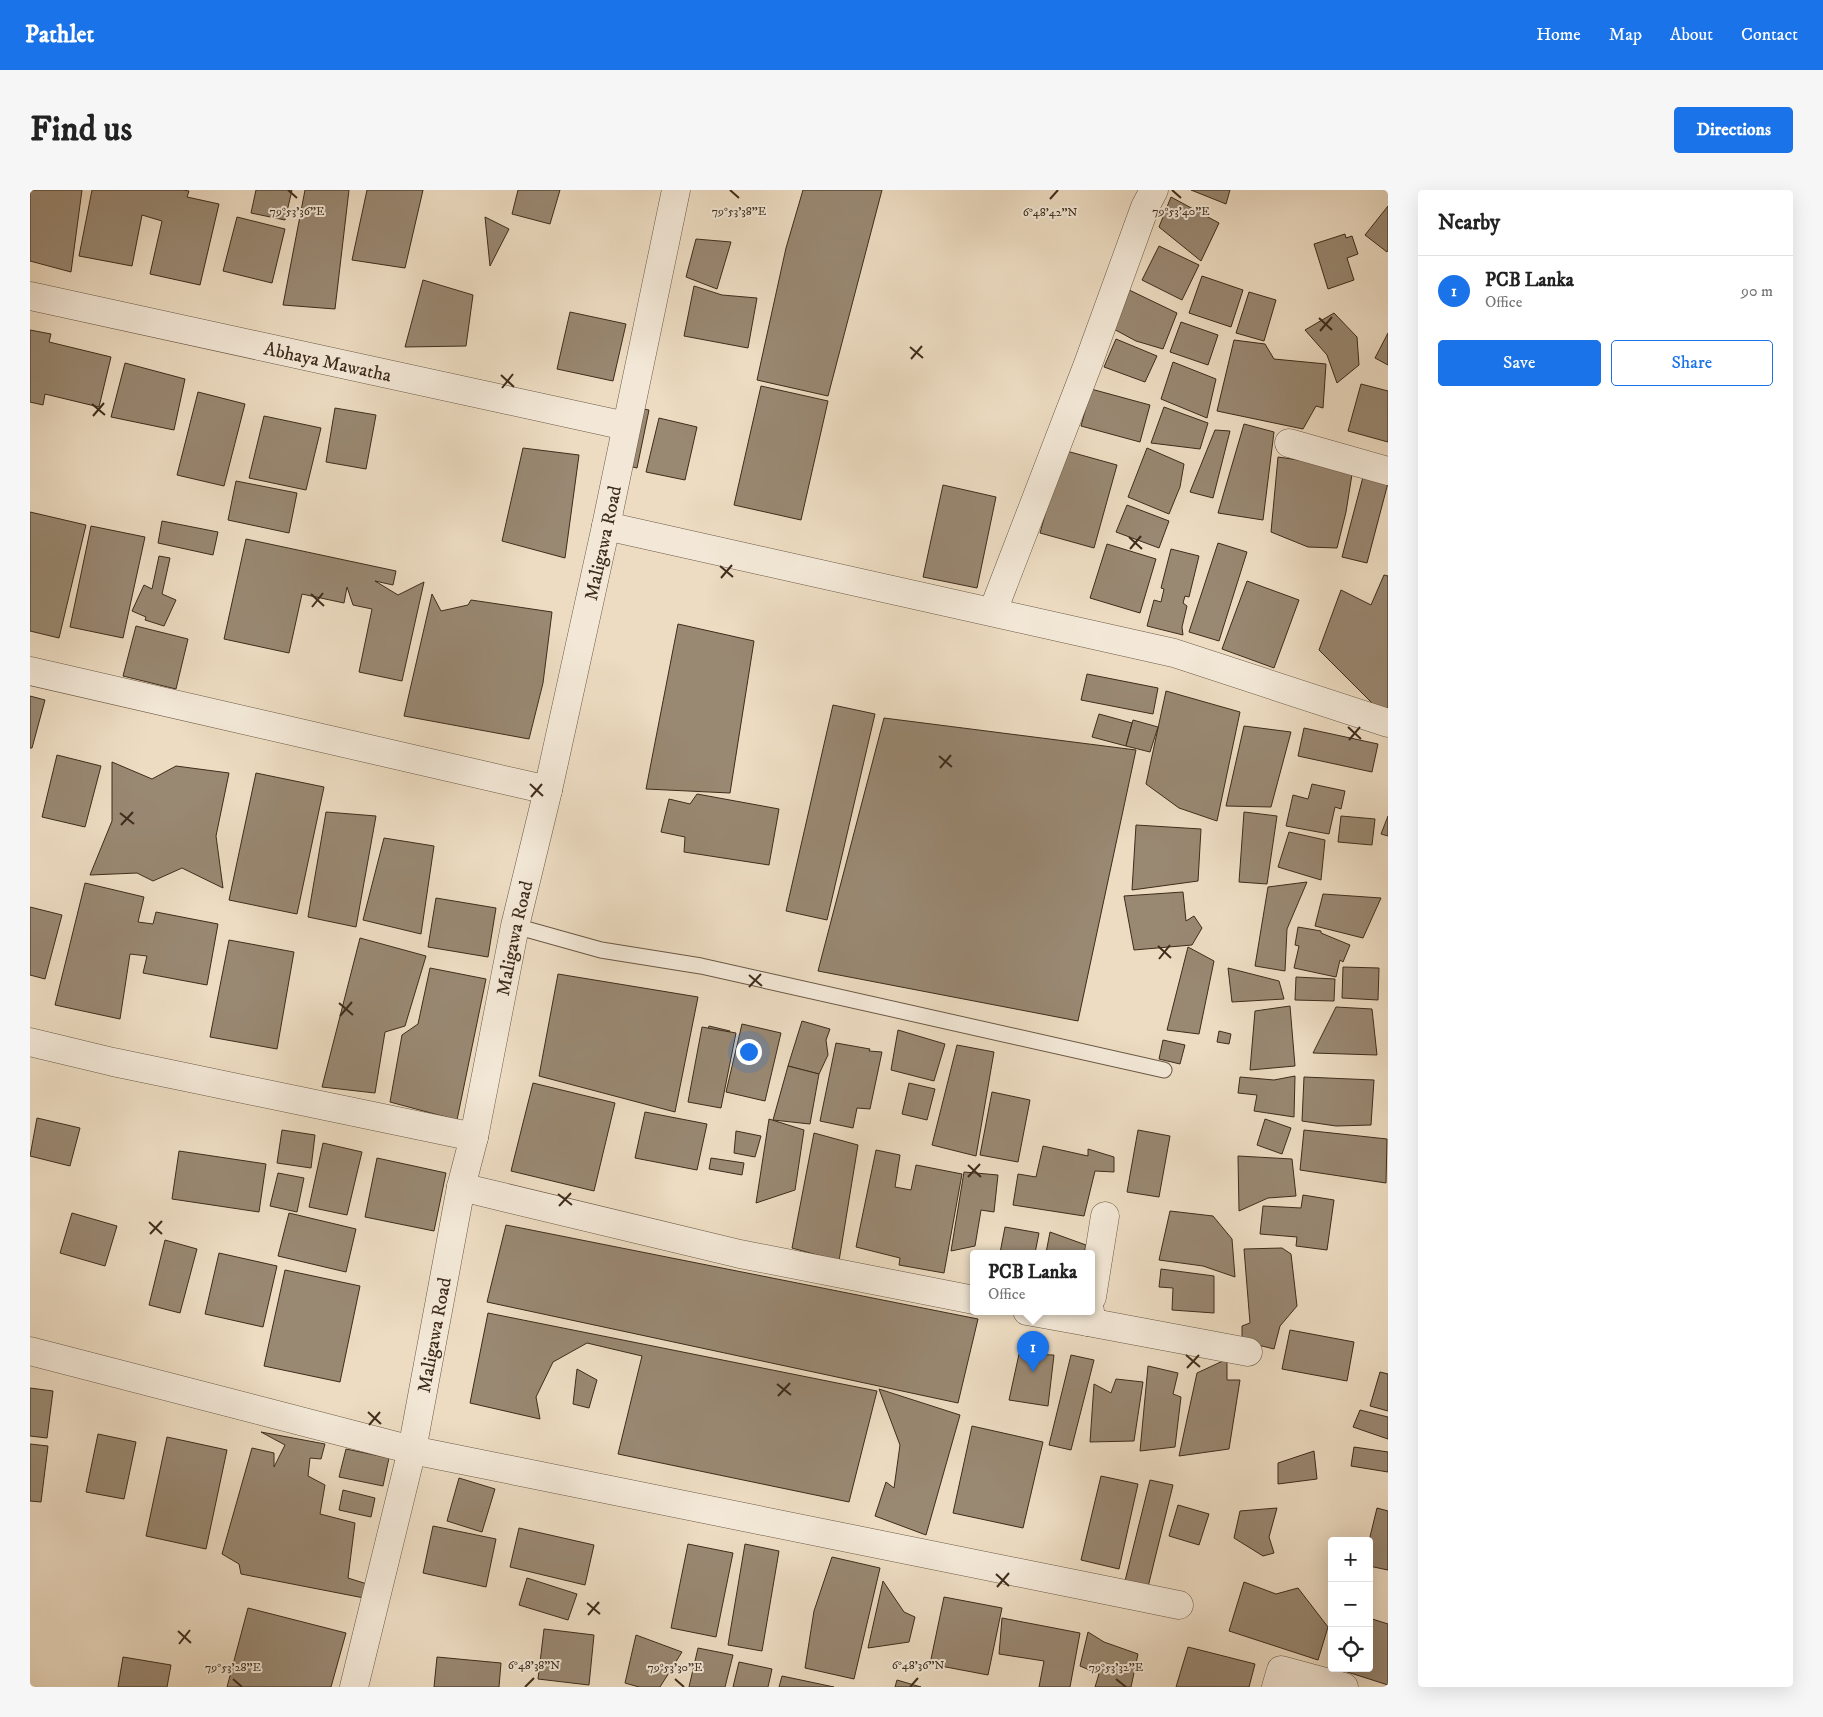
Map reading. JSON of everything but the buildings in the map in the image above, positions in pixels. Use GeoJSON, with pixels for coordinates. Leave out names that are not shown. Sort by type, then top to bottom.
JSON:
{"type":"FeatureCollection","features":[{"type":"Feature","properties":{"kind":"street","name":"Maligawa Road"},"geometry":{"type":"LineString","coordinates":[[354,1687],[412,1450],[461,1187],[474,1137],[515,926],[548,790],[606,526],[676,190]]}},
{"type":"Feature","properties":{"kind":"street"},"geometry":{"type":"LineString","coordinates":[[992,611],[1088,364],[1145,207],[1154,190]]}},
{"type":"Feature","properties":{"kind":"street","name":"Abhaya Mawatha"},"geometry":{"type":"LineString","coordinates":[[30,296],[626,426]]}},
{"type":"Feature","properties":{"kind":"street"},"geometry":{"type":"LineString","coordinates":[[1289,443],[1388,471]]}},
{"type":"Feature","properties":{"kind":"street"},"geometry":{"type":"LineString","coordinates":[[606,526],[992,611],[1048,626],[1174,654],[1388,722]]}},
{"type":"Feature","properties":{"kind":"street"},"geometry":{"type":"LineString","coordinates":[[30,671],[548,790]]}},
{"type":"Feature","properties":{"kind":"street"},"geometry":{"type":"LineString","coordinates":[[30,1042],[113,1062],[474,1137]]}},
{"type":"Feature","properties":{"kind":"street"},"geometry":{"type":"LineString","coordinates":[[461,1187],[740,1254],[970,1299]]}},
{"type":"Feature","properties":{"kind":"street"},"geometry":{"type":"LineString","coordinates":[[1095,1279],[1105,1216]]}},
{"type":"Feature","properties":{"kind":"street"},"geometry":{"type":"LineString","coordinates":[[1095,1311],[1248,1352]]}},
{"type":"Feature","properties":{"kind":"street"},"geometry":{"type":"LineString","coordinates":[[30,1351],[412,1450],[1179,1605]]}},
{"type":"Feature","properties":{"kind":"street"},"geometry":{"type":"LineString","coordinates":[[1276,1687],[1281,1670],[1344,1687]]}},
{"type":"Feature","properties":{"kind":"lane"},"geometry":{"type":"LineString","coordinates":[[515,926],[601,950],[701,966],[1164,1070]]}},
{"type":"Feature","properties":{"kind":"place","name":"PCB Lanka"},"geometry":{"type":"Point","coordinates":[1033,1372]}}]}
